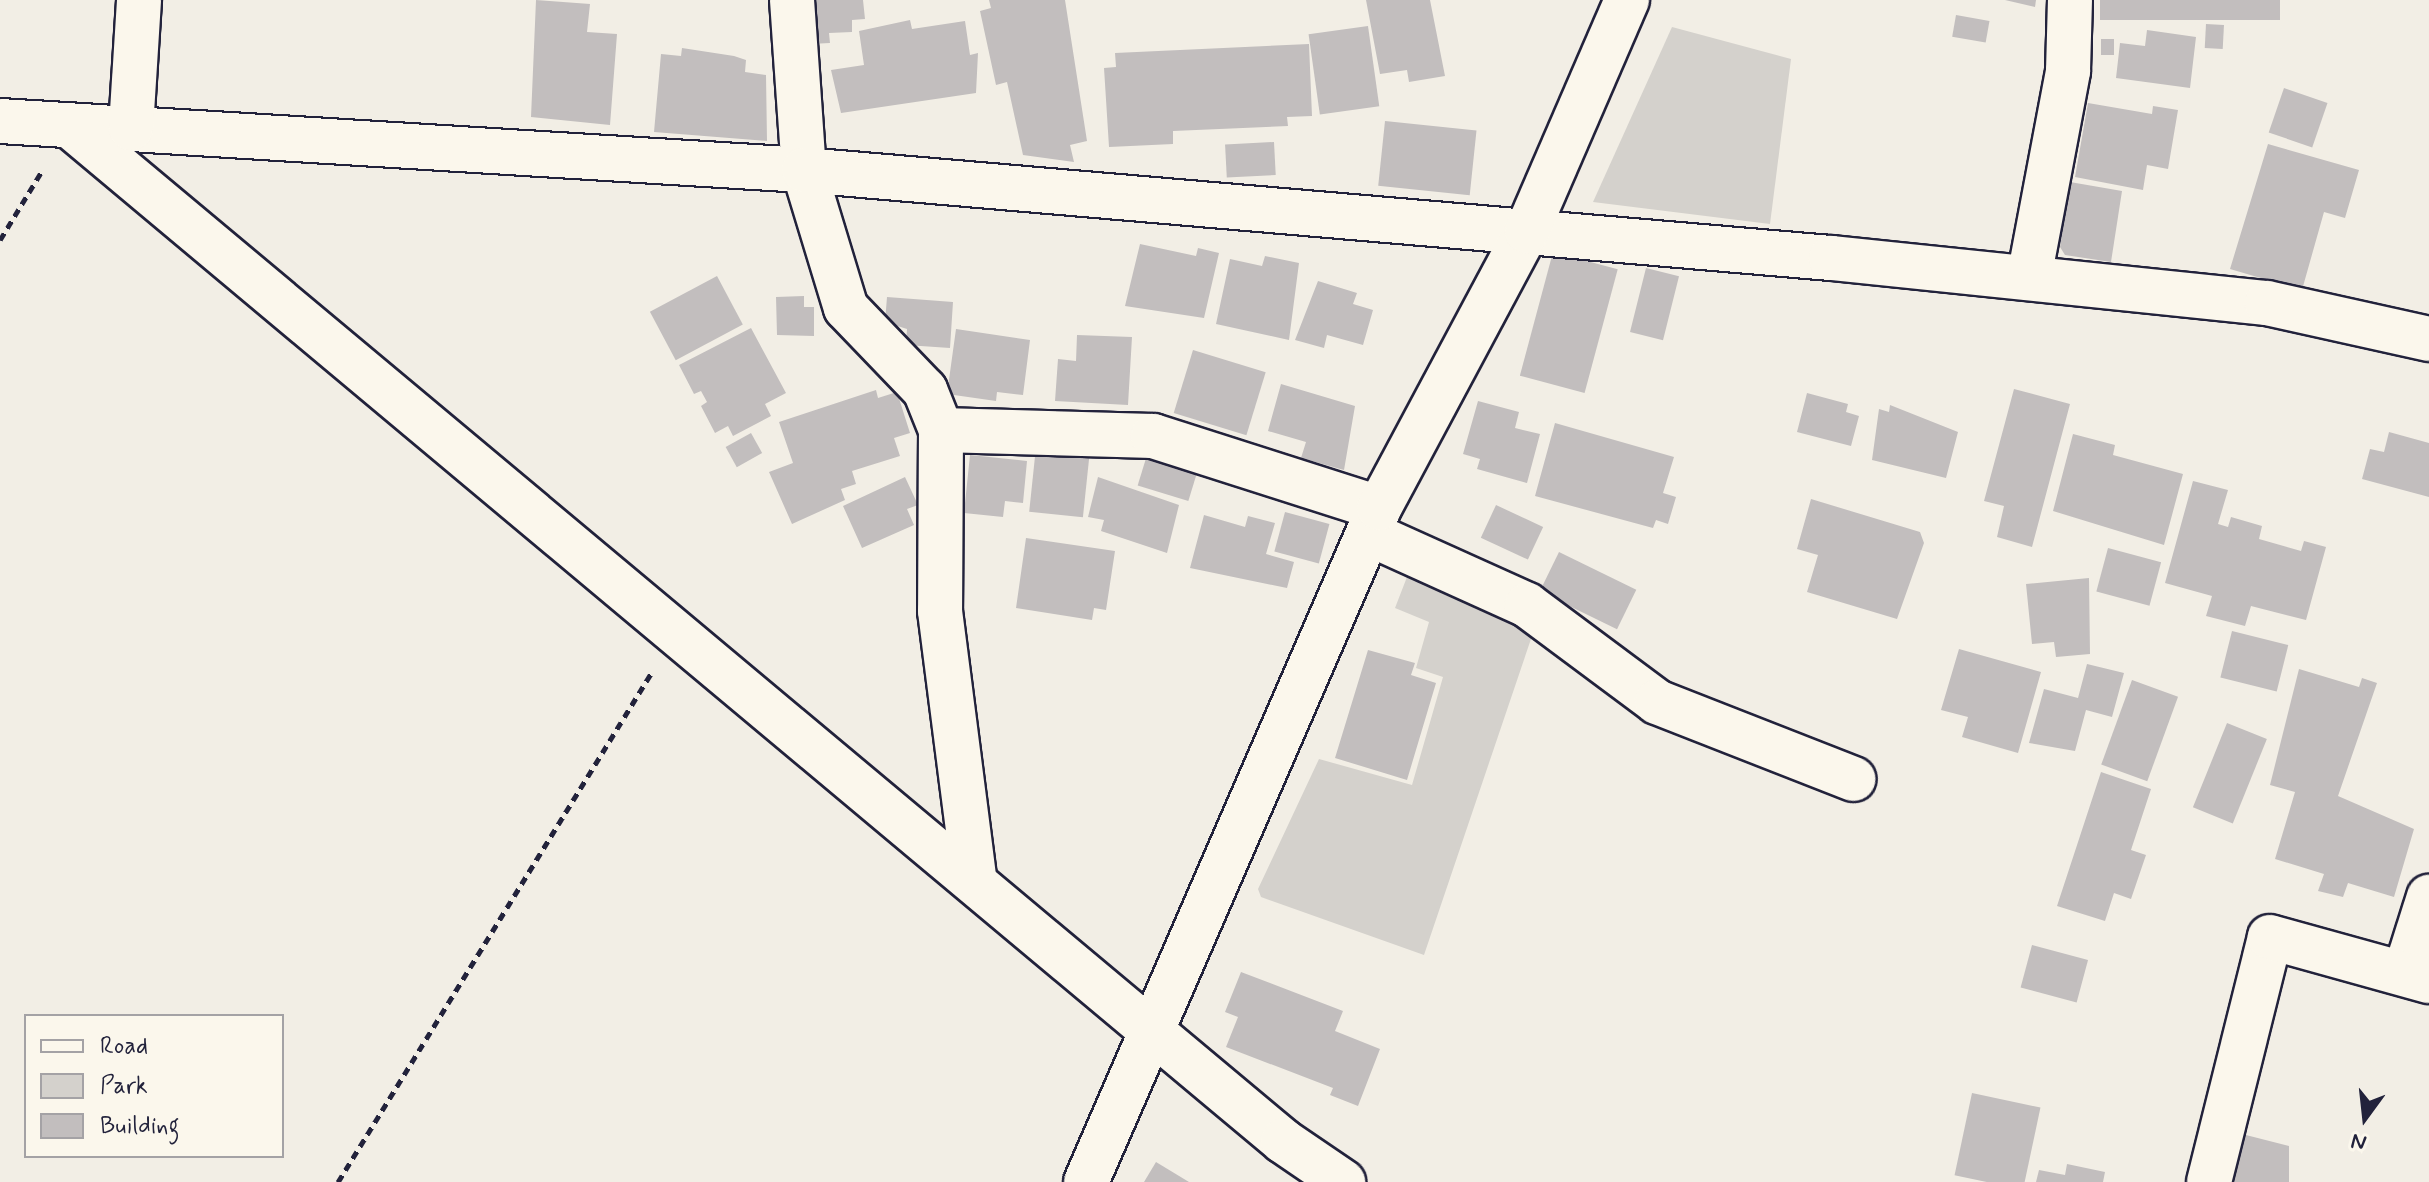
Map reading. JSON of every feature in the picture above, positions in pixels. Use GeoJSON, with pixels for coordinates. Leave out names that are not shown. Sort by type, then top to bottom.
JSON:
{"type":"FeatureCollection","features":[{"type":"Feature","properties":{"kind":"street"},"geometry":{"type":"LineString","coordinates":[[131,128],[139,0]]}},
{"type":"Feature","properties":{"kind":"street"},"geometry":{"type":"LineString","coordinates":[[792,0],[804,170],[846,308],[925,390],[941,430],[940,611],[974,877]]}},
{"type":"Feature","properties":{"kind":"street"},"geometry":{"type":"LineString","coordinates":[[1086,1182],[1155,1028],[1233,836],[1374,521],[1527,231],[1627,0]]}},
{"type":"Feature","properties":{"kind":"street"},"geometry":{"type":"LineString","coordinates":[[2029,278],[2068,71],[2070,0]]}},
{"type":"Feature","properties":{"kind":"street"},"geometry":{"type":"LineString","coordinates":[[0,121],[804,170],[1527,231],[2267,303],[2429,339]]}},
{"type":"Feature","properties":{"kind":"street"},"geometry":{"type":"LineString","coordinates":[[70,126],[675,634],[1155,1028],[1283,1141],[1343,1182]]}},
{"type":"Feature","properties":{"kind":"street"},"geometry":{"type":"LineString","coordinates":[[941,430],[1153,436],[1374,521],[1527,605],[1657,702],[1853,779]]}},
{"type":"Feature","properties":{"kind":"street"},"geometry":{"type":"LineString","coordinates":[[2209,1182],[2270,937],[2417,977],[2429,897]]}},
{"type":"Feature","properties":{"kind":"path"},"geometry":{"type":"LineString","coordinates":[[0,240],[70,126]]}},
{"type":"Feature","properties":{"kind":"path"},"geometry":{"type":"LineString","coordinates":[[338,1182],[675,634]]}},
{"type":"Feature","properties":{"kind":"green space"},"geometry":{"type":"Polygon","coordinates":[[[1672,27],[1791,59],[1770,224],[1593,202],[1672,27]]]}},
{"type":"Feature","properties":{"kind":"green space"},"geometry":{"type":"Polygon","coordinates":[[[1412,564],[1533,633],[1424,955],[1261,897],[1258,889],[1319,759],[1412,785],[1443,677],[1416,668],[1429,622],[1395,608],[1412,564]]]}},
{"type":"Feature","properties":{"kind":"building"},"geometry":{"type":"Polygon","coordinates":[[[536,0],[590,4],[587,32],[617,34],[610,125],[531,117],[536,0]]]}},
{"type":"Feature","properties":{"kind":"building"},"geometry":{"type":"Polygon","coordinates":[[[807,0],[863,0],[865,19],[852,20],[852,32],[829,33],[830,43],[810,44],[807,0]]]}},
{"type":"Feature","properties":{"kind":"building"},"geometry":{"type":"Polygon","coordinates":[[[989,0],[1065,0],[1087,141],[1070,145],[1074,162],[1023,155],[1007,82],[996,85],[980,11],[991,8],[989,0]]]}},
{"type":"Feature","properties":{"kind":"building"},"geometry":{"type":"Polygon","coordinates":[[[1366,0],[1430,0],[1445,76],[1409,82],[1407,70],[1380,74],[1366,0]]]}},
{"type":"Feature","properties":{"kind":"building"},"geometry":{"type":"Polygon","coordinates":[[[2005,0],[2036,0],[2035,7],[2005,0]]]}},
{"type":"Feature","properties":{"kind":"building"},"geometry":{"type":"Polygon","coordinates":[[[2100,0],[2280,0],[2280,20],[2100,20],[2100,0]]]}},
{"type":"Feature","properties":{"kind":"building"},"geometry":{"type":"Polygon","coordinates":[[[1956,15],[1989,21],[1986,43],[1952,37],[1956,15]]]}},
{"type":"Feature","properties":{"kind":"building"},"geometry":{"type":"Polygon","coordinates":[[[910,20],[912,29],[965,21],[970,55],[978,53],[976,93],[841,113],[831,70],[864,65],[859,31],[910,20]]]}},
{"type":"Feature","properties":{"kind":"building"},"geometry":{"type":"Polygon","coordinates":[[[2206,24],[2224,25],[2223,49],[2205,48],[2206,24]]]}},
{"type":"Feature","properties":{"kind":"building"},"geometry":{"type":"Polygon","coordinates":[[[1368,26],[1379,106],[1320,115],[1309,34],[1368,26]]]}},
{"type":"Feature","properties":{"kind":"building"},"geometry":{"type":"Polygon","coordinates":[[[2147,30],[2196,37],[2190,88],[2116,78],[2120,43],[2145,46],[2147,30]]]}},
{"type":"Feature","properties":{"kind":"building"},"geometry":{"type":"Polygon","coordinates":[[[2101,39],[2114,39],[2114,55],[2101,55],[2101,39]]]}},
{"type":"Feature","properties":{"kind":"building"},"geometry":{"type":"Polygon","coordinates":[[[1309,44],[1312,116],[1287,117],[1288,126],[1173,131],[1173,144],[1109,147],[1104,68],[1116,67],[1115,53],[1309,44]]]}},
{"type":"Feature","properties":{"kind":"building"},"geometry":{"type":"Polygon","coordinates":[[[682,48],[734,56],[746,60],[745,72],[766,75],[767,141],[654,132],[661,54],[681,56],[682,48]]]}},
{"type":"Feature","properties":{"kind":"building"},"geometry":{"type":"Polygon","coordinates":[[[2284,88],[2327,103],[2312,147],[2269,132],[2284,88]]]}},
{"type":"Feature","properties":{"kind":"building"},"geometry":{"type":"Polygon","coordinates":[[[2088,103],[2152,114],[2153,106],[2178,110],[2168,169],[2147,165],[2143,190],[2075,177],[2088,103]]]}},
{"type":"Feature","properties":{"kind":"building"},"geometry":{"type":"Polygon","coordinates":[[[1385,121],[1476,131],[1470,195],[1378,186],[1385,121]]]}},
{"type":"Feature","properties":{"kind":"building"},"geometry":{"type":"Polygon","coordinates":[[[1274,142],[1276,175],[1227,178],[1225,145],[1274,142]]]}},
{"type":"Feature","properties":{"kind":"building"},"geometry":{"type":"Polygon","coordinates":[[[2268,144],[2359,170],[2345,218],[2324,212],[2302,290],[2230,269],[2268,144]]]}},
{"type":"Feature","properties":{"kind":"building"},"geometry":{"type":"Polygon","coordinates":[[[2070,182],[2122,191],[2111,262],[2065,255],[2060,247],[2070,182]]]}},
{"type":"Feature","properties":{"kind":"building"},"geometry":{"type":"Polygon","coordinates":[[[1140,244],[1196,256],[1198,248],[1219,253],[1204,318],[1125,306],[1140,244]]]}},
{"type":"Feature","properties":{"kind":"building"},"geometry":{"type":"Polygon","coordinates":[[[1553,252],[1618,269],[1585,393],[1520,376],[1553,252]]]}},
{"type":"Feature","properties":{"kind":"building"},"geometry":{"type":"Polygon","coordinates":[[[1265,256],[1299,263],[1289,340],[1216,324],[1230,259],[1262,266],[1265,256]]]}},
{"type":"Feature","properties":{"kind":"building"},"geometry":{"type":"Polygon","coordinates":[[[1646,268],[1679,276],[1663,340],[1630,332],[1646,268]]]}},
{"type":"Feature","properties":{"kind":"building"},"geometry":{"type":"Polygon","coordinates":[[[717,276],[743,325],[676,360],[650,312],[717,276]]]}},
{"type":"Feature","properties":{"kind":"building"},"geometry":{"type":"Polygon","coordinates":[[[1318,281],[1357,293],[1353,304],[1373,310],[1363,345],[1327,335],[1324,348],[1295,340],[1318,281]]]}},
{"type":"Feature","properties":{"kind":"building"},"geometry":{"type":"Polygon","coordinates":[[[804,296],[804,307],[814,307],[814,336],[777,335],[776,297],[804,296]]]}},
{"type":"Feature","properties":{"kind":"building"},"geometry":{"type":"Polygon","coordinates":[[[887,297],[953,302],[950,348],[906,345],[907,329],[885,322],[887,297]]]}},
{"type":"Feature","properties":{"kind":"building"},"geometry":{"type":"Polygon","coordinates":[[[751,328],[786,393],[765,404],[771,416],[733,436],[728,426],[715,433],[701,406],[707,402],[701,391],[694,394],[679,365],[751,328]]]}},
{"type":"Feature","properties":{"kind":"building"},"geometry":{"type":"Polygon","coordinates":[[[956,329],[1030,340],[1023,395],[997,392],[996,401],[947,394],[956,329]]]}},
{"type":"Feature","properties":{"kind":"building"},"geometry":{"type":"Polygon","coordinates":[[[1077,335],[1132,337],[1128,405],[1055,401],[1058,359],[1076,361],[1077,335]]]}},
{"type":"Feature","properties":{"kind":"building"},"geometry":{"type":"Polygon","coordinates":[[[1193,350],[1266,372],[1246,435],[1174,413],[1193,350]]]}},
{"type":"Feature","properties":{"kind":"building"},"geometry":{"type":"Polygon","coordinates":[[[1281,384],[1355,406],[1344,470],[1301,458],[1306,442],[1268,431],[1281,384]]]}},
{"type":"Feature","properties":{"kind":"building"},"geometry":{"type":"Polygon","coordinates":[[[2014,389],[2070,404],[2032,547],[1997,537],[2004,506],[1984,501],[2014,389]]]}},
{"type":"Feature","properties":{"kind":"building"},"geometry":{"type":"Polygon","coordinates":[[[876,390],[878,398],[897,392],[910,433],[894,438],[900,456],[852,471],[856,484],[841,489],[845,500],[792,524],[769,472],[793,463],[779,422],[876,390]]]}},
{"type":"Feature","properties":{"kind":"building"},"geometry":{"type":"Polygon","coordinates":[[[1807,393],[1848,404],[1846,412],[1859,416],[1851,446],[1797,432],[1807,393]]]}},
{"type":"Feature","properties":{"kind":"building"},"geometry":{"type":"Polygon","coordinates":[[[1478,401],[1519,412],[1515,428],[1540,434],[1527,483],[1477,469],[1480,459],[1463,454],[1478,401]]]}},
{"type":"Feature","properties":{"kind":"building"},"geometry":{"type":"Polygon","coordinates":[[[1890,405],[1958,432],[1946,478],[1872,460],[1879,409],[1889,412],[1890,405]]]}},
{"type":"Feature","properties":{"kind":"building"},"geometry":{"type":"Polygon","coordinates":[[[1555,423],[1674,457],[1663,493],[1676,497],[1668,524],[1656,520],[1653,528],[1535,496],[1555,423]]]}},
{"type":"Feature","properties":{"kind":"building"},"geometry":{"type":"Polygon","coordinates":[[[2389,432],[2429,443],[2429,497],[2362,479],[2370,449],[2384,452],[2389,432]]]}},
{"type":"Feature","properties":{"kind":"building"},"geometry":{"type":"Polygon","coordinates":[[[751,433],[762,453],[737,467],[726,447],[751,433]]]}},
{"type":"Feature","properties":{"kind":"building"},"geometry":{"type":"Polygon","coordinates":[[[2073,434],[2115,445],[2113,455],[2183,474],[2164,545],[2053,511],[2073,434]]]}},
{"type":"Feature","properties":{"kind":"building"},"geometry":{"type":"Polygon","coordinates":[[[1036,447],[1090,453],[1083,517],[1029,512],[1036,447]]]}},
{"type":"Feature","properties":{"kind":"building"},"geometry":{"type":"Polygon","coordinates":[[[970,455],[1027,461],[1023,503],[1005,501],[1003,517],[964,513],[970,455]]]}},
{"type":"Feature","properties":{"kind":"building"},"geometry":{"type":"Polygon","coordinates":[[[1147,455],[1198,470],[1188,501],[1138,486],[1147,455]]]}},
{"type":"Feature","properties":{"kind":"building"},"geometry":{"type":"Polygon","coordinates":[[[905,477],[918,505],[907,509],[914,525],[862,548],[843,506],[905,477]]]}},
{"type":"Feature","properties":{"kind":"building"},"geometry":{"type":"Polygon","coordinates":[[[1098,477],[1179,505],[1167,553],[1101,531],[1104,520],[1088,517],[1098,477]]]}},
{"type":"Feature","properties":{"kind":"building"},"geometry":{"type":"Polygon","coordinates":[[[2193,481],[2228,490],[2218,524],[2228,527],[2231,517],[2262,526],[2259,539],[2301,551],[2304,541],[2326,547],[2306,620],[2251,606],[2245,626],[2206,616],[2212,596],[2165,583],[2193,481]]]}},
{"type":"Feature","properties":{"kind":"building"},"geometry":{"type":"Polygon","coordinates":[[[1811,499],[1920,532],[1924,543],[1897,619],[1807,592],[1818,555],[1797,549],[1811,499]]]}},
{"type":"Feature","properties":{"kind":"building"},"geometry":{"type":"Polygon","coordinates":[[[1496,505],[1543,527],[1528,560],[1481,538],[1496,505]]]}},
{"type":"Feature","properties":{"kind":"building"},"geometry":{"type":"Polygon","coordinates":[[[1285,512],[1329,524],[1319,564],[1274,552],[1285,512]]]}},
{"type":"Feature","properties":{"kind":"building"},"geometry":{"type":"Polygon","coordinates":[[[1204,515],[1245,527],[1248,516],[1275,523],[1266,554],[1294,562],[1287,588],[1190,568],[1204,515]]]}},
{"type":"Feature","properties":{"kind":"building"},"geometry":{"type":"Polygon","coordinates":[[[1026,538],[1115,551],[1106,610],[1094,608],[1092,620],[1016,608],[1026,538]]]}},
{"type":"Feature","properties":{"kind":"building"},"geometry":{"type":"Polygon","coordinates":[[[2108,548],[2161,562],[2149,606],[2096,591],[2108,548]]]}},
{"type":"Feature","properties":{"kind":"building"},"geometry":{"type":"Polygon","coordinates":[[[1559,552],[1636,590],[1617,629],[1540,592],[1559,552]]]}},
{"type":"Feature","properties":{"kind":"building"},"geometry":{"type":"Polygon","coordinates":[[[2089,578],[2090,654],[2056,657],[2054,642],[2032,644],[2026,584],[2089,578]]]}},
{"type":"Feature","properties":{"kind":"building"},"geometry":{"type":"Polygon","coordinates":[[[2232,631],[2288,645],[2277,692],[2220,678],[2232,631]]]}},
{"type":"Feature","properties":{"kind":"building"},"geometry":{"type":"Polygon","coordinates":[[[1959,649],[2041,672],[2018,753],[1962,737],[1968,717],[1941,710],[1959,649]]]}},
{"type":"Feature","properties":{"kind":"building"},"geometry":{"type":"Polygon","coordinates":[[[1368,650],[1415,663],[1411,675],[1436,683],[1407,780],[1335,758],[1368,650]]]}},
{"type":"Feature","properties":{"kind":"building"},"geometry":{"type":"Polygon","coordinates":[[[2087,664],[2124,673],[2112,717],[2086,710],[2075,751],[2029,743],[2044,689],[2078,698],[2087,664]]]}},
{"type":"Feature","properties":{"kind":"building"},"geometry":{"type":"Polygon","coordinates":[[[2299,669],[2359,687],[2362,678],[2377,683],[2338,796],[2414,829],[2394,897],[2348,883],[2343,897],[2318,891],[2324,874],[2275,859],[2295,792],[2270,785],[2299,669]]]}},
{"type":"Feature","properties":{"kind":"building"},"geometry":{"type":"Polygon","coordinates":[[[2132,680],[2178,697],[2147,781],[2101,765],[2132,680]]]}},
{"type":"Feature","properties":{"kind":"building"},"geometry":{"type":"Polygon","coordinates":[[[2227,723],[2267,739],[2233,823],[2193,807],[2227,723]]]}},
{"type":"Feature","properties":{"kind":"building"},"geometry":{"type":"Polygon","coordinates":[[[2101,772],[2151,789],[2131,850],[2146,855],[2131,899],[2114,893],[2105,921],[2057,906],[2101,772]]]}},
{"type":"Feature","properties":{"kind":"building"},"geometry":{"type":"Polygon","coordinates":[[[2032,945],[2088,960],[2077,1003],[2021,988],[2032,945]]]}},
{"type":"Feature","properties":{"kind":"building"},"geometry":{"type":"Polygon","coordinates":[[[1241,972],[1343,1011],[1335,1031],[1380,1049],[1358,1106],[1330,1095],[1333,1088],[1226,1047],[1238,1017],[1225,1012],[1241,972]]]}},
{"type":"Feature","properties":{"kind":"building"},"geometry":{"type":"Polygon","coordinates":[[[1972,1093],[2040,1108],[2025,1182],[1987,1182],[1955,1175],[1972,1093]]]}},
{"type":"Feature","properties":{"kind":"building"},"geometry":{"type":"Polygon","coordinates":[[[2242,1134],[2289,1146],[2289,1182],[2230,1182],[2242,1134]]]}},
{"type":"Feature","properties":{"kind":"building"},"geometry":{"type":"Polygon","coordinates":[[[1156,1162],[1189,1182],[1144,1182],[1156,1162]]]}},
{"type":"Feature","properties":{"kind":"building"},"geometry":{"type":"Polygon","coordinates":[[[2067,1164],[2105,1172],[2103,1182],[2036,1182],[2039,1170],[2065,1175],[2067,1164]]]}}]}
